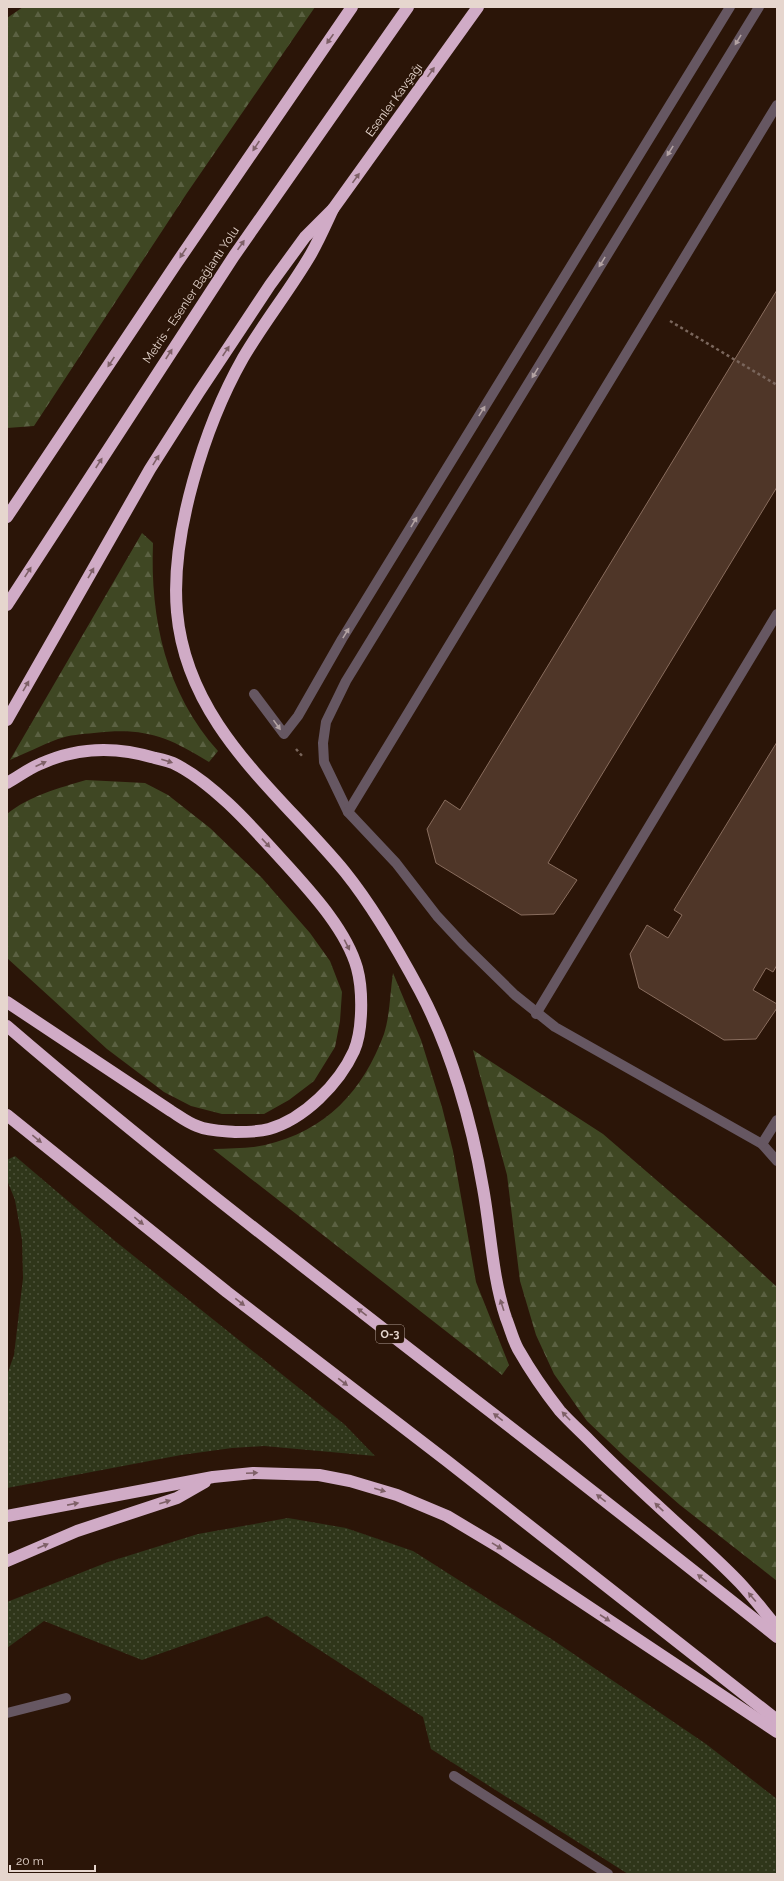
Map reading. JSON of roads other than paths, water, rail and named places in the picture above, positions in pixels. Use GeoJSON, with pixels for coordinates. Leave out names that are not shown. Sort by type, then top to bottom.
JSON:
{"type":"FeatureCollection","features":[{"type":"Feature","properties":{"kind":"highway"},"geometry":{"type":"LineString","coordinates":[[7,517],[176,264],[352,7]]}},
{"type":"Feature","properties":{"kind":"highway","name":"Metris - Esenler Bağlantı Yolu"},"geometry":{"type":"LineString","coordinates":[[7,605],[234,256],[408,7]]}},
{"type":"Feature","properties":{"kind":"highway","name":"Esenler Kavşağı"},"geometry":{"type":"LineString","coordinates":[[333,209],[478,7]]}},
{"type":"Feature","properties":{"kind":"highway"},"geometry":{"type":"LineString","coordinates":[[7,720],[150,468],[279,273],[305,237],[333,209]]}},
{"type":"Feature","properties":{"kind":"highway"},"geometry":{"type":"LineString","coordinates":[[333,209],[312,252],[242,360],[211,429],[194,477],[187,505],[179,552],[177,612],[183,652],[196,686],[214,721],[243,760],[317,839],[348,876],[382,926],[421,993],[443,1042],[465,1110],[484,1190],[491,1250],[500,1299],[516,1345],[560,1411],[600,1452],[739,1582],[777,1628]]}},
{"type":"Feature","properties":{"kind":"highway"},"geometry":{"type":"LineString","coordinates":[[7,783],[38,764],[71,752],[102,748],[139,753],[173,763],[202,782],[228,805],[304,884],[334,923],[348,945],[357,968],[361,998],[360,1022],[355,1050],[341,1074],[321,1097],[297,1116],[269,1129],[247,1132],[225,1131],[198,1127],[170,1111],[7,1002]]}},
{"type":"Feature","properties":{"kind":"highway","name":"O-3"},"geometry":{"type":"LineString","coordinates":[[7,1026],[148,1143],[313,1274],[540,1450],[777,1637]]}},
{"type":"Feature","properties":{"kind":"highway"},"geometry":{"type":"LineString","coordinates":[[7,1115],[227,1292],[447,1461],[777,1720]]}},
{"type":"Feature","properties":{"kind":"highway"},"geometry":{"type":"LineString","coordinates":[[7,1516],[213,1477],[253,1473],[318,1475],[350,1481],[397,1495],[446,1516],[499,1548],[777,1732]]}},
{"type":"Feature","properties":{"kind":"highway"},"geometry":{"type":"LineString","coordinates":[[7,1561],[78,1531],[177,1498],[213,1477]]}},
{"type":"Feature","properties":{"kind":"lane"},"geometry":{"type":"LineString","coordinates":[[254,694],[284,734],[298,716],[342,639],[730,7]]}},
{"type":"Feature","properties":{"kind":"lane"},"geometry":{"type":"LineString","coordinates":[[759,7],[346,681],[326,722],[323,743],[324,762],[348,812],[396,863],[437,916],[515,995],[536,1014],[555,1027],[762,1144],[777,1160]]}},
{"type":"Feature","properties":{"kind":"lane"},"geometry":{"type":"LineString","coordinates":[[348,812],[777,105]]}},
{"type":"Feature","properties":{"kind":"lane"},"geometry":{"type":"LineString","coordinates":[[536,1014],[777,614]]}},
{"type":"Feature","properties":{"kind":"lane"},"geometry":{"type":"LineString","coordinates":[[762,1144],[777,1120]]}},
{"type":"Feature","properties":{"kind":"lane"},"geometry":{"type":"LineString","coordinates":[[7,1713],[66,1698]]}},
{"type":"Feature","properties":{"kind":"lane"},"geometry":{"type":"LineString","coordinates":[[454,1776],[608,1874]]}}]}
